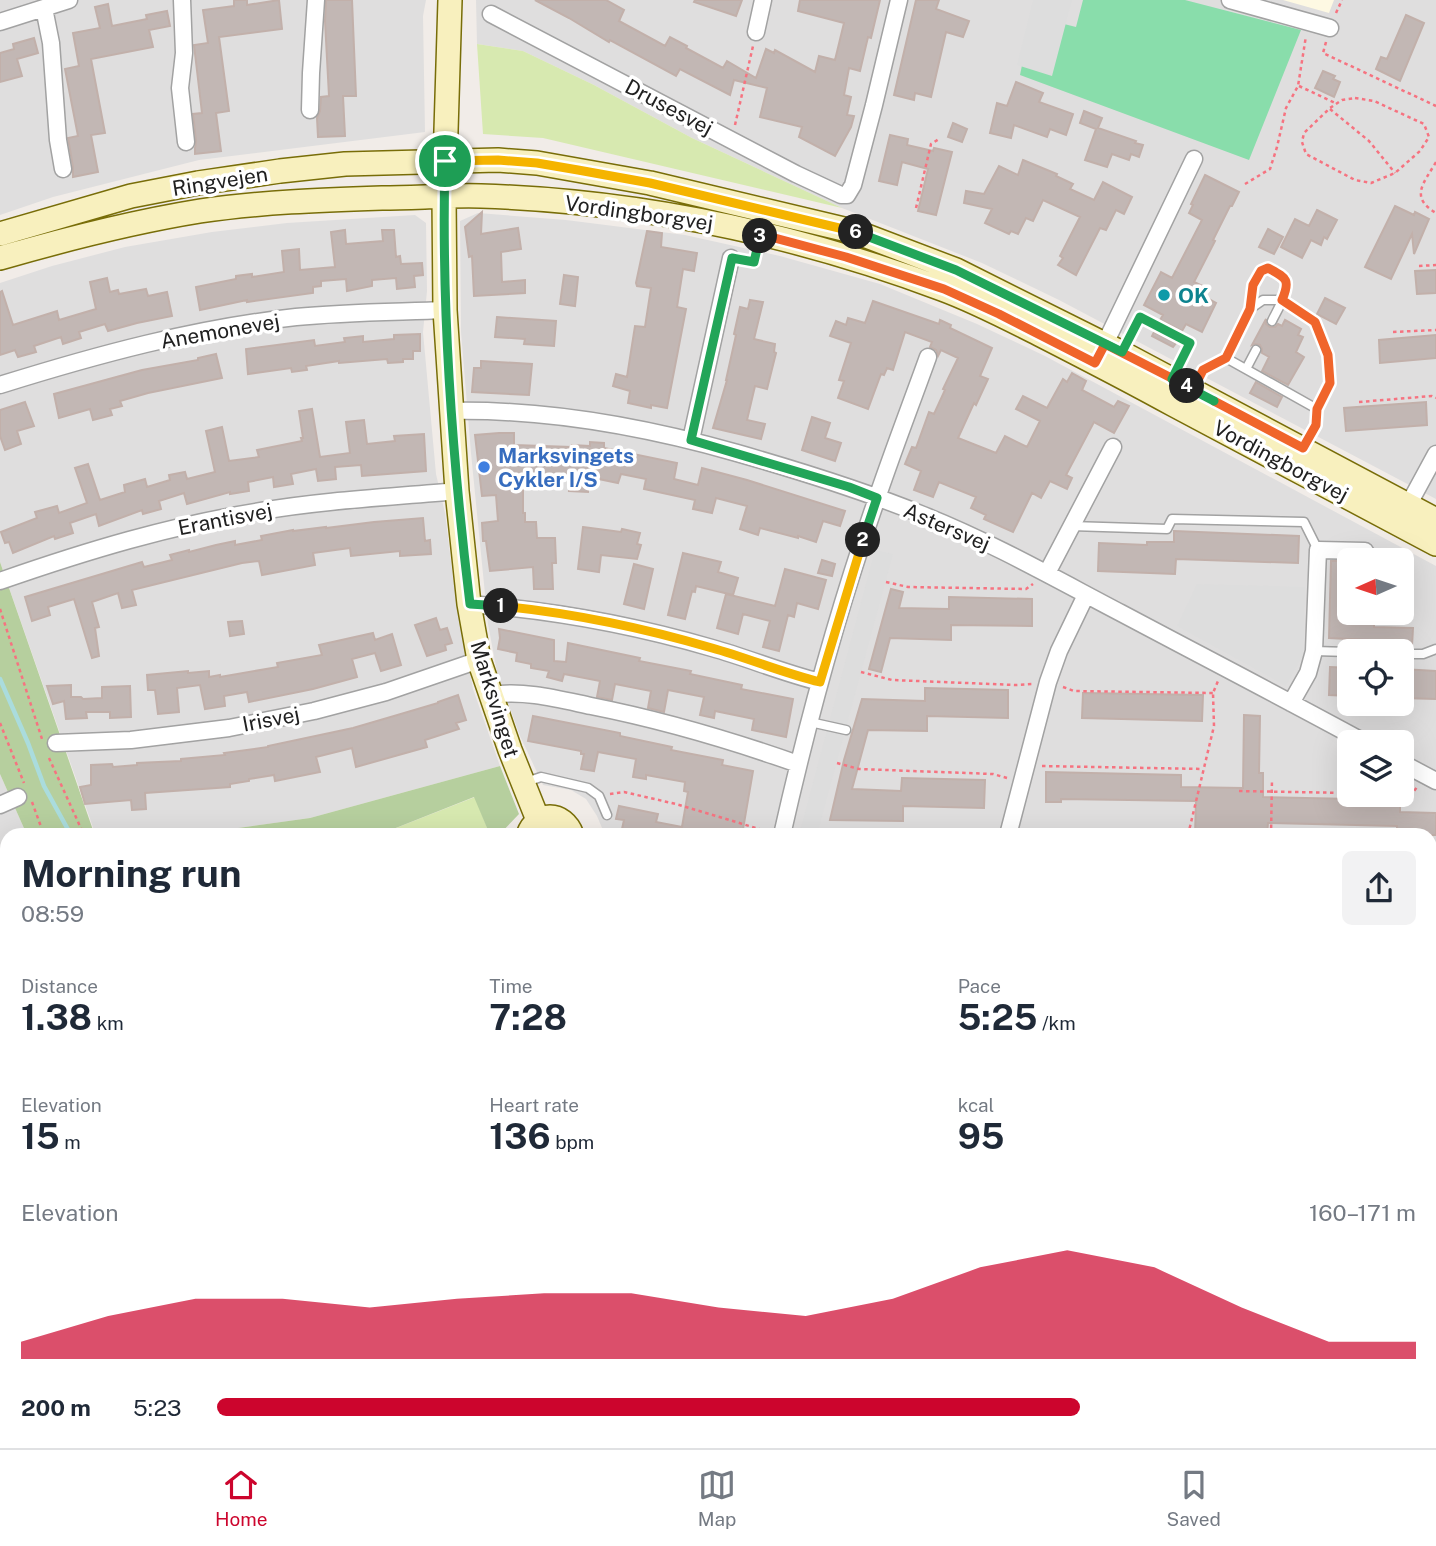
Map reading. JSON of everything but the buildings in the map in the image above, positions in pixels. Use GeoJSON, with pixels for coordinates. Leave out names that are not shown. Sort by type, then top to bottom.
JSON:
{"type":"FeatureCollection","features":[{"type":"Feature","properties":{"kind":"main road","name":"Marksvinget"},"geometry":{"type":"LineString","coordinates":[[450,0],[444,196],[444,310],[457,491],[479,660],[523,783],[533,828]]}},
{"type":"Feature","properties":{"kind":"main road","name":"Vordingborgvej"},"geometry":{"type":"LineString","coordinates":[[445,161],[498,160],[578,170],[650,183],[856,232],[956,270],[1188,400],[1403,514],[1436,520]]}},
{"type":"Feature","properties":{"kind":"main road","name":"Ringvejen"},"geometry":{"type":"LineString","coordinates":[[0,234],[131,196],[198,183],[345,164],[445,161]]}},
{"type":"Feature","properties":{"kind":"main road","name":"Ringvejen"},"geometry":{"type":"LineString","coordinates":[[0,258],[57,241],[202,211],[287,201],[444,196]]}},
{"type":"Feature","properties":{"kind":"main road","name":"Vordingborgvej"},"geometry":{"type":"LineString","coordinates":[[444,196],[578,203],[698,220],[760,234],[846,257],[944,289],[999,314],[1107,353]]}},
{"type":"Feature","properties":{"kind":"main road","name":"Vordingborgvej"},"geometry":{"type":"LineString","coordinates":[[1188,400],[1303,448],[1403,514],[1436,544]]}},
{"type":"Feature","properties":{"kind":"main road"},"geometry":{"type":"LineString","coordinates":[[533,828],[544,818],[558,818],[569,828]]}},
{"type":"Feature","properties":{"kind":"street"},"geometry":{"type":"LineString","coordinates":[[0,22],[69,0]]}},
{"type":"Feature","properties":{"kind":"street"},"geometry":{"type":"LineString","coordinates":[[183,0],[184,53],[180,88],[186,142]]}},
{"type":"Feature","properties":{"kind":"street"},"geometry":{"type":"LineString","coordinates":[[310,110],[316,0]]}},
{"type":"Feature","properties":{"kind":"street"},"geometry":{"type":"LineString","coordinates":[[756,32],[763,0]]}},
{"type":"Feature","properties":{"kind":"street","name":"Drusesvej"},"geometry":{"type":"LineString","coordinates":[[491,13],[836,194],[847,195],[853,185],[870,123],[899,0]]}},
{"type":"Feature","properties":{"kind":"street"},"geometry":{"type":"LineString","coordinates":[[1230,0],[1330,28]]}},
{"type":"Feature","properties":{"kind":"street"},"geometry":{"type":"LineString","coordinates":[[44,8],[51,43],[58,140],[63,169]]}},
{"type":"Feature","properties":{"kind":"street"},"geometry":{"type":"LineString","coordinates":[[1107,353],[1194,159]]}},
{"type":"Feature","properties":{"kind":"street"},"geometry":{"type":"LineString","coordinates":[[691,440],[732,258]]}},
{"type":"Feature","properties":{"kind":"street","name":"Anemonevej"},"geometry":{"type":"LineString","coordinates":[[0,385],[110,353],[249,324],[344,313],[444,310]]}},
{"type":"Feature","properties":{"kind":"street"},"geometry":{"type":"LineString","coordinates":[[776,828],[877,498],[928,357]]}},
{"type":"Feature","properties":{"kind":"street","name":"Astersvej"},"geometry":{"type":"LineString","coordinates":[[451,411],[576,418],[691,440],[849,487],[923,514],[972,536],[1342,730]]}},
{"type":"Feature","properties":{"kind":"street"},"geometry":{"type":"LineString","coordinates":[[1047,573],[1113,447]]}},
{"type":"Feature","properties":{"kind":"street"},"geometry":{"type":"LineString","coordinates":[[1403,514],[1436,454]]}},
{"type":"Feature","properties":{"kind":"street","name":"Erantisvej"},"geometry":{"type":"LineString","coordinates":[[0,580],[82,552],[207,521],[273,509],[457,491]]}},
{"type":"Feature","properties":{"kind":"street"},"geometry":{"type":"LineString","coordinates":[[1292,703],[1308,673],[1314,650],[1318,550],[1337,550]]}},
{"type":"Feature","properties":{"kind":"street"},"geometry":{"type":"LineString","coordinates":[[1009,828],[1048,682],[1059,651],[1086,595]]}},
{"type":"Feature","properties":{"kind":"street"},"geometry":{"type":"LineString","coordinates":[[470,604],[528,609],[661,634],[820,682]]}},
{"type":"Feature","properties":{"kind":"street","name":"Irisvej"},"geometry":{"type":"LineString","coordinates":[[56,743],[131,740],[229,728],[314,711],[386,692],[479,660]]}},
{"type":"Feature","properties":{"kind":"street"},"geometry":{"type":"LineString","coordinates":[[491,695],[520,693],[626,713],[690,729],[797,764]]}},
{"type":"Feature","properties":{"kind":"street"},"geometry":{"type":"LineString","coordinates":[[1414,769],[1436,781]]}},
{"type":"Feature","properties":{"kind":"street"},"geometry":{"type":"LineString","coordinates":[[0,805],[18,797]]}},
{"type":"Feature","properties":{"kind":"lane"},"geometry":{"type":"LineString","coordinates":[[1188,400],[1203,370],[1226,358],[1250,309],[1253,285],[1265,268],[1287,280],[1287,288],[1272,321]]}},
{"type":"Feature","properties":{"kind":"lane"},"geometry":{"type":"LineString","coordinates":[[1250,309],[1264,300],[1282,300],[1315,322],[1328,355],[1330,383],[1317,409],[1316,425],[1303,448]]}},
{"type":"Feature","properties":{"kind":"lane"},"geometry":{"type":"LineString","coordinates":[[1107,353],[1140,317],[1190,343],[1167,388]]}},
{"type":"Feature","properties":{"kind":"lane"},"geometry":{"type":"LineString","coordinates":[[1246,369],[1256,350]]}},
{"type":"Feature","properties":{"kind":"lane"},"geometry":{"type":"LineString","coordinates":[[1226,358],[1317,409]]}},
{"type":"Feature","properties":{"kind":"lane"},"geometry":{"type":"LineString","coordinates":[[1071,526],[1167,529],[1172,519],[1304,523],[1318,550]]}},
{"type":"Feature","properties":{"kind":"lane"},"geometry":{"type":"LineString","coordinates":[[1414,654],[1436,649]]}},
{"type":"Feature","properties":{"kind":"lane"},"geometry":{"type":"LineString","coordinates":[[1314,650],[1337,651]]}},
{"type":"Feature","properties":{"kind":"lane"},"geometry":{"type":"LineString","coordinates":[[810,722],[846,730]]}},
{"type":"Feature","properties":{"kind":"lane"},"geometry":{"type":"LineString","coordinates":[[523,783],[541,777],[588,788],[599,796],[607,815]]}},
{"type":"Feature","properties":{"kind":"path"},"geometry":{"type":"LineString","coordinates":[[1342,0],[1323,53],[1436,106]]}},
{"type":"Feature","properties":{"kind":"path"},"geometry":{"type":"LineString","coordinates":[[1245,184],[1270,169],[1286,107],[1298,86],[1308,22]]}},
{"type":"Feature","properties":{"kind":"path"},"geometry":{"type":"LineString","coordinates":[[731,140],[756,32]]}},
{"type":"Feature","properties":{"kind":"path"},"geometry":{"type":"LineString","coordinates":[[1298,86],[1337,104]]}},
{"type":"Feature","properties":{"kind":"path"},"geometry":{"type":"LineString","coordinates":[[1355,98],[1374,101],[1424,124],[1429,136],[1420,151],[1395,173],[1371,183],[1355,180],[1306,154],[1302,142],[1304,133],[1330,108],[1342,100],[1355,98]]}},
{"type":"Feature","properties":{"kind":"path"},"geometry":{"type":"LineString","coordinates":[[1330,108],[1369,141],[1395,173]]}},
{"type":"Feature","properties":{"kind":"path"},"geometry":{"type":"LineString","coordinates":[[916,208],[932,144],[939,139]]}},
{"type":"Feature","properties":{"kind":"path"},"geometry":{"type":"LineString","coordinates":[[1436,162],[1420,190],[1426,207],[1436,213]]}},
{"type":"Feature","properties":{"kind":"path"},"geometry":{"type":"LineString","coordinates":[[732,258],[754,262],[760,234]]}},
{"type":"Feature","properties":{"kind":"path"},"geometry":{"type":"LineString","coordinates":[[1419,266],[1436,265]]}},
{"type":"Feature","properties":{"kind":"path"},"geometry":{"type":"LineString","coordinates":[[1393,332],[1436,330]]}},
{"type":"Feature","properties":{"kind":"path"},"geometry":{"type":"LineString","coordinates":[[1359,402],[1436,398]]}},
{"type":"Feature","properties":{"kind":"path"},"geometry":{"type":"LineString","coordinates":[[886,582],[908,587],[1026,589],[1047,573]]}},
{"type":"Feature","properties":{"kind":"path"},"geometry":{"type":"LineString","coordinates":[[0,609],[45,750],[81,828]]}},
{"type":"Feature","properties":{"kind":"path"},"geometry":{"type":"LineString","coordinates":[[1190,828],[1214,726],[1213,693],[1223,667]]}},
{"type":"Feature","properties":{"kind":"path"},"geometry":{"type":"LineString","coordinates":[[861,672],[892,680],[1016,685],[1048,682],[1074,691],[1213,693]]}},
{"type":"Feature","properties":{"kind":"path"},"geometry":{"type":"LineString","coordinates":[[0,723],[41,828]]}},
{"type":"Feature","properties":{"kind":"path"},"geometry":{"type":"LineString","coordinates":[[837,763],[859,769],[993,774],[1203,769]]}},
{"type":"Feature","properties":{"kind":"path"},"geometry":{"type":"LineString","coordinates":[[1271,828],[1272,779]]}},
{"type":"Feature","properties":{"kind":"path"},"geometry":{"type":"LineString","coordinates":[[1239,791],[1337,793]]}},
{"type":"Feature","properties":{"kind":"path"},"geometry":{"type":"LineString","coordinates":[[599,796],[624,792],[757,828]]}},
{"type":"Feature","properties":{"kind":"shaded area"},"geometry":{"type":"Polygon","coordinates":[[[0,0],[426,0],[423,16],[425,132],[199,160],[53,197],[0,215],[0,0]]]}},
{"type":"Feature","properties":{"kind":"shaded area"},"geometry":{"type":"Polygon","coordinates":[[[476,0],[1436,0],[1436,499],[1059,300],[982,263],[842,208],[692,138],[594,85],[523,51],[477,44],[476,0]]]}},
{"type":"Feature","properties":{"kind":"shaded area"},"geometry":{"type":"Polygon","coordinates":[[[1033,0],[1072,0],[1052,76],[1017,65],[1033,0]]]}},
{"type":"Feature","properties":{"kind":"shaded area"},"geometry":{"type":"Polygon","coordinates":[[[1283,0],[1334,0],[1329,13],[1283,0]]]}},
{"type":"Feature","properties":{"kind":"shaded area"},"geometry":{"type":"Polygon","coordinates":[[[478,213],[566,220],[685,235],[780,256],[880,284],[977,324],[1045,356],[1402,548],[1337,548],[1337,625],[1414,625],[1414,554],[1436,566],[1436,828],[602,828],[586,799],[571,790],[543,785],[520,736],[497,672],[488,624],[461,332],[460,221],[478,213]]]}},
{"type":"Feature","properties":{"kind":"shaded area"},"geometry":{"type":"Polygon","coordinates":[[[415,215],[426,223],[427,291],[423,332],[436,474],[445,513],[453,578],[473,689],[500,766],[310,818],[239,828],[93,828],[0,562],[0,283],[125,247],[287,223],[415,215]]]}},
{"type":"Feature","properties":{"kind":"shaded area"},"geometry":{"type":"Polygon","coordinates":[[[875,550],[893,554],[819,828],[801,828],[875,550]]]}},
{"type":"Feature","properties":{"kind":"shaded area"},"geometry":{"type":"Polygon","coordinates":[[[1197,584],[1305,587],[1303,655],[1286,686],[1177,626],[1197,584]]]}},
{"type":"Feature","properties":{"kind":"shaded area"},"geometry":{"type":"Polygon","coordinates":[[[0,774],[24,828],[0,828],[0,774]]]}},
{"type":"Feature","properties":{"kind":"green space"},"geometry":{"type":"Polygon","coordinates":[[[1083,0],[1185,0],[1301,30],[1249,160],[1020,75],[1032,16],[1076,27],[1083,0]]]}},
{"type":"Feature","properties":{"kind":"green space"},"geometry":{"type":"Polygon","coordinates":[[[477,44],[523,51],[594,85],[692,138],[842,208],[543,138],[483,134],[477,44]]]}},
{"type":"Feature","properties":{"kind":"green space"},"geometry":{"type":"Polygon","coordinates":[[[0,562],[92,828],[24,828],[0,774],[0,562]]]}},
{"type":"Feature","properties":{"kind":"green space"},"geometry":{"type":"Polygon","coordinates":[[[500,766],[519,814],[506,828],[487,828],[474,797],[396,828],[239,828],[310,818],[500,766]]]}},
{"type":"Feature","properties":{"kind":"green space"},"geometry":{"type":"Polygon","coordinates":[[[475,797],[487,828],[396,828],[475,797]]]}},
{"type":"Feature","properties":{"kind":"waterway"},"geometry":{"type":"LineString","coordinates":[[0,679],[44,786],[67,828]]}},
{"type":"Feature","properties":{"kind":"place","name":"OK"},"geometry":{"type":"Point","coordinates":[1164,295]}},
{"type":"Feature","properties":{"kind":"place","name":"Marksvingets Cykler I/S"},"geometry":{"type":"Point","coordinates":[484,467]}},
{"type":"Feature","properties":{"kind":"route"},"geometry":{"type":"LineString","coordinates":[[445,161],[444,310],[457,491],[470,604],[568,615],[661,634],[820,682],[877,498],[849,487],[691,440],[732,258],[754,262],[760,234],[846,257],[944,289],[1095,363],[1105,344],[1193,390],[1203,370],[1226,358],[1250,309],[1253,285],[1261,271],[1268,268],[1287,280],[1282,300],[1315,322],[1328,355],[1330,383],[1317,409],[1316,425],[1303,448],[1193,390],[1172,379],[1190,343],[1140,317],[1122,352],[956,270],[856,232],[650,183],[578,170],[498,160],[445,161]]}}]}
